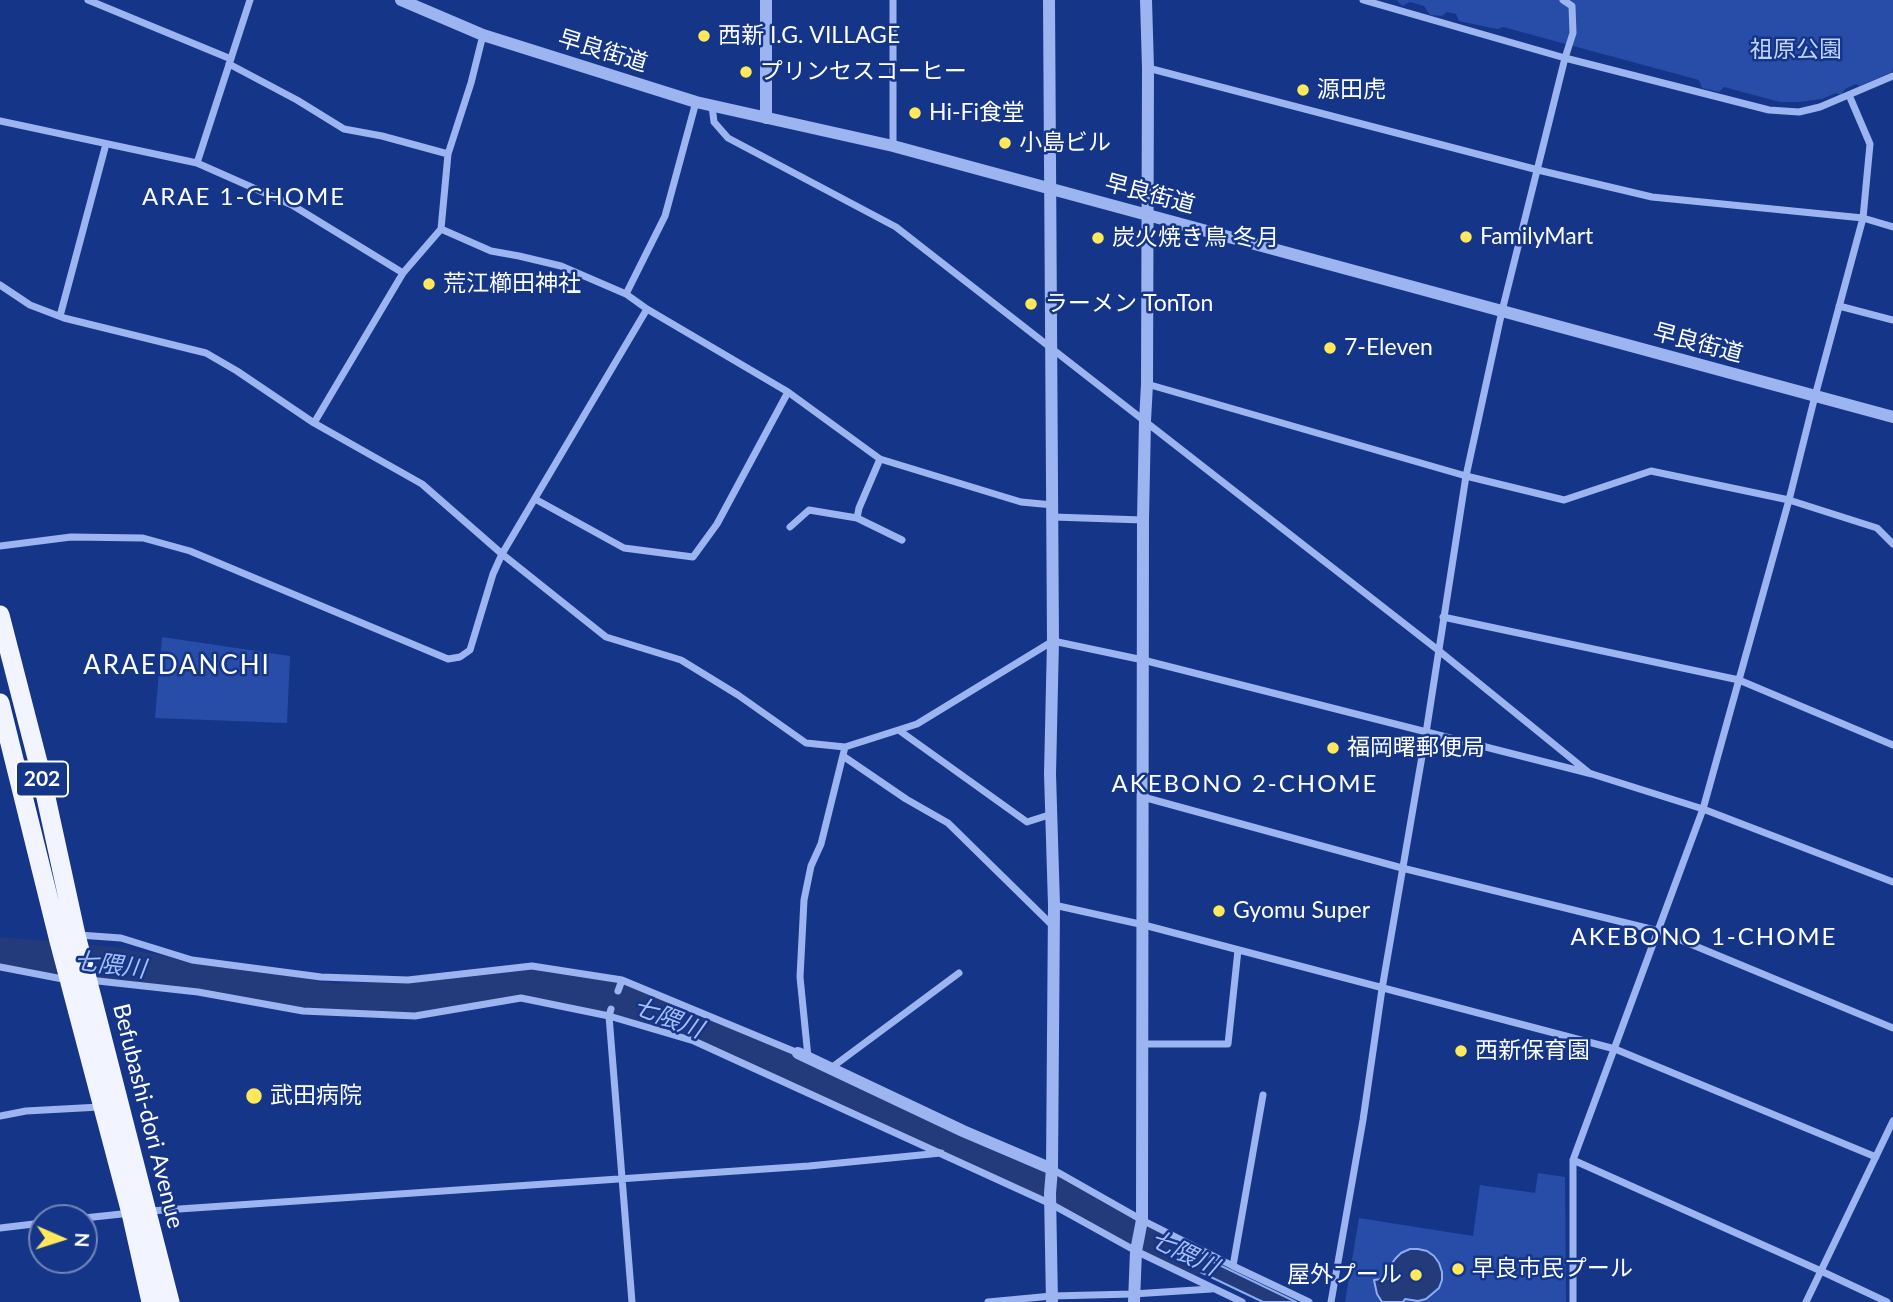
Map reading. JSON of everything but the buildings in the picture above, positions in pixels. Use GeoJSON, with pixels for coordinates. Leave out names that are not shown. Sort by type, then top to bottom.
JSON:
{"type":"FeatureCollection","features":[{"type":"Feature","properties":{"kind":"highway","name":"Befubashi-dori Avenue"},"geometry":{"type":"LineString","coordinates":[[0,615],[40,770],[68,938]]}},
{"type":"Feature","properties":{"kind":"highway","name":"Befubashi-dori Avenue"},"geometry":{"type":"LineString","coordinates":[[0,703],[68,938],[139,1212],[151,1302]]}},
{"type":"Feature","properties":{"kind":"highway","name":"Befubashi-dori Avenue"},"geometry":{"type":"LineString","coordinates":[[78,978],[102,1107],[170,1302]]}},
{"type":"Feature","properties":{"kind":"street"},"geometry":{"type":"LineString","coordinates":[[88,0],[230,62],[344,129],[448,154]]}},
{"type":"Feature","properties":{"kind":"street"},"geometry":{"type":"LineString","coordinates":[[197,163],[250,0]]}},
{"type":"Feature","properties":{"kind":"street","name":"早良街道"},"geometry":{"type":"LineString","coordinates":[[401,0],[483,35],[696,102],[893,146],[1893,417]]}},
{"type":"Feature","properties":{"kind":"street"},"geometry":{"type":"LineString","coordinates":[[766,0],[766,118]]}},
{"type":"Feature","properties":{"kind":"street"},"geometry":{"type":"LineString","coordinates":[[893,0],[893,146]]}},
{"type":"Feature","properties":{"kind":"street"},"geometry":{"type":"LineString","coordinates":[[1049,0],[1054,641],[1050,774],[1054,905],[1050,1199],[1052,1299]]}},
{"type":"Feature","properties":{"kind":"street"},"geometry":{"type":"LineString","coordinates":[[1133,1298],[1136,1249],[1141,1223],[1143,1044],[1143,520],[1147,384],[1148,68],[1146,0]]}},
{"type":"Feature","properties":{"kind":"street"},"geometry":{"type":"LineString","coordinates":[[1363,0],[1565,58],[1769,110],[1799,112],[1819,107],[1893,76]]}},
{"type":"Feature","properties":{"kind":"street"},"geometry":{"type":"LineString","coordinates":[[1331,1302],[1363,1120],[1466,476],[1502,311],[1573,33],[1572,6],[1563,0]]}},
{"type":"Feature","properties":{"kind":"street"},"geometry":{"type":"LineString","coordinates":[[314,423],[403,273],[441,229],[448,154],[483,35]]}},
{"type":"Feature","properties":{"kind":"street"},"geometry":{"type":"LineString","coordinates":[[1148,68],[1538,170],[1652,197],[1863,218],[1893,227]]}},
{"type":"Feature","properties":{"kind":"street"},"geometry":{"type":"LineString","coordinates":[[1573,1302],[1573,1160],[1703,809],[1789,500],[1863,218],[1870,144],[1849,95]]}},
{"type":"Feature","properties":{"kind":"street"},"geometry":{"type":"LineString","coordinates":[[626,294],[665,216],[696,102]]}},
{"type":"Feature","properties":{"kind":"street"},"geometry":{"type":"LineString","coordinates":[[712,106],[714,122],[728,138],[896,227],[1438,650],[1592,774]]}},
{"type":"Feature","properties":{"kind":"street"},"geometry":{"type":"LineString","coordinates":[[0,121],[197,163],[292,205],[403,273]]}},
{"type":"Feature","properties":{"kind":"street"},"geometry":{"type":"LineString","coordinates":[[60,316],[106,144]]}},
{"type":"Feature","properties":{"kind":"street"},"geometry":{"type":"LineString","coordinates":[[441,229],[491,251],[561,266],[626,294],[788,391],[880,459],[1053,511],[1143,520]]}},
{"type":"Feature","properties":{"kind":"street"},"geometry":{"type":"LineString","coordinates":[[0,285],[30,305],[60,316],[206,353],[237,371],[314,423],[422,484],[502,554],[606,637],[681,660],[738,695],[806,743],[844,752],[906,799],[948,823],[1053,926]]}},
{"type":"Feature","properties":{"kind":"street"},"geometry":{"type":"LineString","coordinates":[[1839,306],[1893,320]]}},
{"type":"Feature","properties":{"kind":"street"},"geometry":{"type":"LineString","coordinates":[[0,546],[71,537],[143,538],[190,551],[448,659],[460,657],[470,650],[493,574],[502,554],[648,309]]}},
{"type":"Feature","properties":{"kind":"street"},"geometry":{"type":"LineString","coordinates":[[1147,384],[1466,476],[1564,500],[1651,471],[1789,500],[1877,528],[1893,544]]}},
{"type":"Feature","properties":{"kind":"street"},"geometry":{"type":"LineString","coordinates":[[535,499],[624,548],[693,557],[718,524],[788,391]]}},
{"type":"Feature","properties":{"kind":"street"},"geometry":{"type":"LineString","coordinates":[[857,517],[880,459]]}},
{"type":"Feature","properties":{"kind":"street"},"geometry":{"type":"LineString","coordinates":[[790,527],[809,510],[857,517],[902,540]]}},
{"type":"Feature","properties":{"kind":"street"},"geometry":{"type":"LineString","coordinates":[[1443,617],[1739,680],[1893,745]]}},
{"type":"Feature","properties":{"kind":"street"},"geometry":{"type":"LineString","coordinates":[[844,752],[917,724],[1054,641],[1143,660],[1592,774],[1703,809],[1893,882]]}},
{"type":"Feature","properties":{"kind":"street"},"geometry":{"type":"LineString","coordinates":[[900,731],[1027,822],[1052,813]]}},
{"type":"Feature","properties":{"kind":"street"},"geometry":{"type":"LineString","coordinates":[[803,1055],[800,976],[804,900],[811,866],[821,844],[844,752]]}},
{"type":"Feature","properties":{"kind":"street"},"geometry":{"type":"LineString","coordinates":[[1143,797],[1402,868],[1659,931],[1893,1028]]}},
{"type":"Feature","properties":{"kind":"street"},"geometry":{"type":"LineString","coordinates":[[1054,905],[1144,925],[1615,1049],[1876,1157]]}},
{"type":"Feature","properties":{"kind":"street"},"geometry":{"type":"LineString","coordinates":[[68,938],[121,938],[192,961],[321,977],[408,980],[532,967],[622,980],[831,1068],[1051,1173],[1141,1223],[1309,1302]]}},
{"type":"Feature","properties":{"kind":"street"},"geometry":{"type":"LineString","coordinates":[[1143,1044],[1228,1044],[1238,950]]}},
{"type":"Feature","properties":{"kind":"street"},"geometry":{"type":"LineString","coordinates":[[0,967],[198,992],[303,1011],[415,1016],[521,998],[610,1012],[694,1041],[941,1153],[1050,1199],[1136,1249],[1242,1302]]}},
{"type":"Feature","properties":{"kind":"street"},"geometry":{"type":"LineString","coordinates":[[831,1068],[959,974]]}},
{"type":"Feature","properties":{"kind":"street"},"geometry":{"type":"LineString","coordinates":[[618,991],[622,980]]}},
{"type":"Feature","properties":{"kind":"street"},"geometry":{"type":"LineString","coordinates":[[610,1012],[632,1302]]}},
{"type":"Feature","properties":{"kind":"street"},"geometry":{"type":"LineString","coordinates":[[1233,1266],[1263,1095]]}},
{"type":"Feature","properties":{"kind":"street"},"geometry":{"type":"LineString","coordinates":[[0,1116],[26,1111],[102,1107]]}},
{"type":"Feature","properties":{"kind":"street"},"geometry":{"type":"LineString","coordinates":[[1806,1302],[1893,1121]]}},
{"type":"Feature","properties":{"kind":"street"},"geometry":{"type":"LineString","coordinates":[[98,1216],[809,1166],[941,1153]]}},
{"type":"Feature","properties":{"kind":"street"},"geometry":{"type":"LineString","coordinates":[[1573,1160],[1886,1302]]}},
{"type":"Feature","properties":{"kind":"street"},"geometry":{"type":"LineString","coordinates":[[0,1228],[28,1225]]}},
{"type":"Feature","properties":{"kind":"street"},"geometry":{"type":"LineString","coordinates":[[988,1302],[1133,1298],[1217,1290]]}},
{"type":"Feature","properties":{"kind":"street"},"geometry":{"type":"LineString","coordinates":[[1217,1290],[1220,1302]]}},
{"type":"Feature","properties":{"kind":"green space","name":"祖原公園"},"geometry":{"type":"Polygon","coordinates":[[[1397,0],[1893,0],[1893,68],[1892,72],[1845,89],[1841,95],[1836,93],[1822,99],[1780,102],[1724,87],[1719,92],[1702,88],[1699,80],[1503,27],[1498,29],[1459,21],[1456,14],[1447,12],[1442,16],[1430,15],[1424,6],[1410,2],[1402,6],[1397,0]]]}},
{"type":"Feature","properties":{"kind":"green space"},"geometry":{"type":"Polygon","coordinates":[[[162,637],[290,656],[287,723],[155,718],[162,637]]]}},
{"type":"Feature","properties":{"kind":"green space","name":"早良市民プール"},"geometry":{"type":"Polygon","coordinates":[[[1538,1173],[1565,1177],[1566,1302],[1345,1302],[1359,1218],[1473,1236],[1480,1185],[1535,1193],[1538,1173]]]}},
{"type":"Feature","properties":{"kind":"water"},"geometry":{"type":"Polygon","coordinates":[[[1076,1191],[1127,1218],[1125,1231],[1074,1208],[1076,1191]]]}},
{"type":"Feature","properties":{"kind":"water"},"geometry":{"type":"Polygon","coordinates":[[[1155,1234],[1296,1302],[1263,1302],[1150,1248],[1155,1234]]]}},
{"type":"Feature","properties":{"kind":"water","name":"屋外プール"},"geometry":{"type":"Polygon","coordinates":[[[1410,1249],[1427,1251],[1434,1256],[1442,1272],[1439,1288],[1426,1299],[1418,1301],[1405,1299],[1403,1302],[1382,1302],[1374,1280],[1390,1278],[1391,1265],[1395,1259],[1410,1249]]]}},
{"type":"Feature","properties":{"kind":"waterway","name":"七隈川"},"geometry":{"type":"LineString","coordinates":[[0,953],[111,963],[334,1000],[432,996],[518,983],[558,987],[633,1002],[870,1099],[1192,1259]]}},
{"type":"Feature","properties":{"kind":"place","name":"西新 I.G. VILLAGE"},"geometry":{"type":"Point","coordinates":[704,36]}},
{"type":"Feature","properties":{"kind":"place","name":"プリンセスコーヒー"},"geometry":{"type":"Point","coordinates":[746,72]}},
{"type":"Feature","properties":{"kind":"place","name":"源田虎"},"geometry":{"type":"Point","coordinates":[1303,90]}},
{"type":"Feature","properties":{"kind":"place","name":"Hi-Fi食堂"},"geometry":{"type":"Point","coordinates":[915,113]}},
{"type":"Feature","properties":{"kind":"place","name":"小島ビル"},"geometry":{"type":"Point","coordinates":[1005,143]}},
{"type":"Feature","properties":{"kind":"place","name":"FamilyMart"},"geometry":{"type":"Point","coordinates":[1466,237]}},
{"type":"Feature","properties":{"kind":"place","name":"炭火焼き鳥 冬月"},"geometry":{"type":"Point","coordinates":[1098,238]}},
{"type":"Feature","properties":{"kind":"place","name":"荒江櫛田神社"},"geometry":{"type":"Point","coordinates":[429,284]}},
{"type":"Feature","properties":{"kind":"place","name":"ラーメン TonTon"},"geometry":{"type":"Point","coordinates":[1031,304]}},
{"type":"Feature","properties":{"kind":"place","name":"7-Eleven"},"geometry":{"type":"Point","coordinates":[1330,348]}},
{"type":"Feature","properties":{"kind":"place","name":"福岡曙郵便局"},"geometry":{"type":"Point","coordinates":[1333,748]}},
{"type":"Feature","properties":{"kind":"place","name":"Gyomu Super"},"geometry":{"type":"Point","coordinates":[1219,911]}},
{"type":"Feature","properties":{"kind":"place","name":"西新保育園"},"geometry":{"type":"Point","coordinates":[1461,1051]}},
{"type":"Feature","properties":{"kind":"place","name":"武田病院"},"geometry":{"type":"Point","coordinates":[254,1096]}},
{"type":"Feature","properties":{"kind":"place","name":"早良市民プール"},"geometry":{"type":"Point","coordinates":[1458,1269]}},
{"type":"Feature","properties":{"kind":"place","name":"屋外プール"},"geometry":{"type":"Point","coordinates":[1416,1275]}},
{"type":"Feature","properties":{"kind":"district","name":"ARAE 1-CHOME"},"geometry":{"type":"Point","coordinates":[244,197]}},
{"type":"Feature","properties":{"kind":"district","name":"ARAEDANCHI"},"geometry":{"type":"Point","coordinates":[177,666]}},
{"type":"Feature","properties":{"kind":"district","name":"AKEBONO 2-CHOME"},"geometry":{"type":"Point","coordinates":[1245,784]}},
{"type":"Feature","properties":{"kind":"district","name":"AKEBONO 1-CHOME"},"geometry":{"type":"Point","coordinates":[1704,937]}}]}
